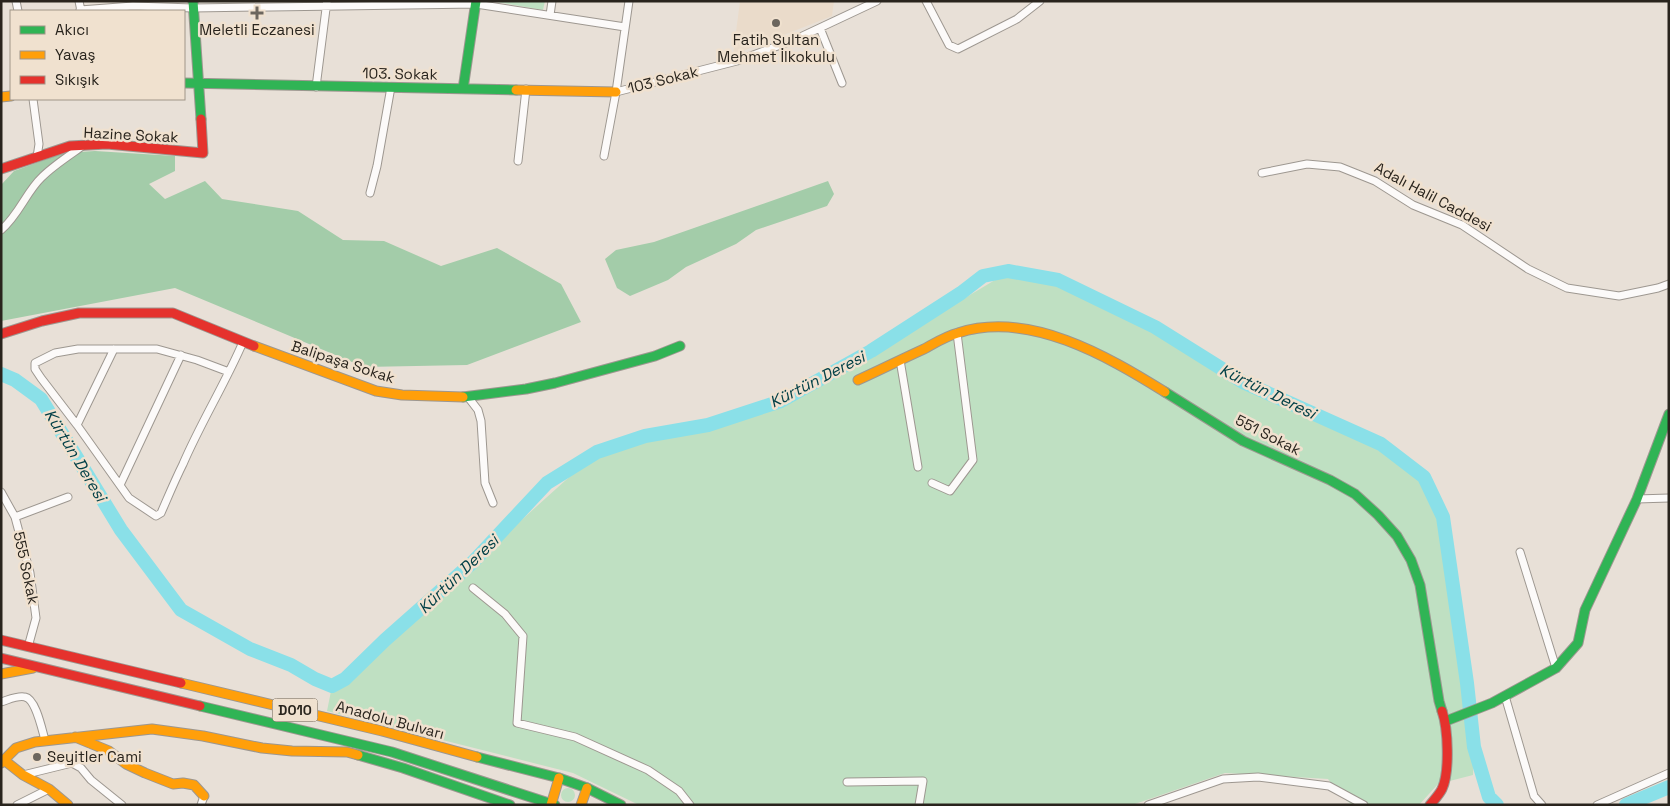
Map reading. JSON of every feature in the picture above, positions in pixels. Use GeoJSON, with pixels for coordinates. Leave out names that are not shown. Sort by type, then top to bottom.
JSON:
{"type":"FeatureCollection","features":[{"type":"Feature","properties":{"kind":"main road"},"geometry":{"type":"LineString","coordinates":[[463,89],[476,3]]}},
{"type":"Feature","properties":{"kind":"main road"},"geometry":{"type":"LineString","coordinates":[[193,5],[199,84]]}},
{"type":"Feature","properties":{"kind":"main road","name":"103. Sokak"},"geometry":{"type":"LineString","coordinates":[[185,84],[316,88],[526,89],[616,92]]}},
{"type":"Feature","properties":{"kind":"main road","name":"Hazine Sokak"},"geometry":{"type":"LineString","coordinates":[[1,169],[70,146],[107,144],[203,153],[199,84]]}},
{"type":"Feature","properties":{"kind":"main road","name":"Balipaşa Sokak"},"geometry":{"type":"LineString","coordinates":[[1,334],[42,320],[79,313],[173,313],[243,342],[376,391],[402,395],[468,397],[556,383],[655,356],[680,346]]}},
{"type":"Feature","properties":{"kind":"main road","name":"551 Sokak"},"geometry":{"type":"LineString","coordinates":[[858,380],[957,333],[981,327],[1015,328],[1066,339],[1121,365],[1243,440],[1330,480],[1355,494],[1397,536],[1411,560],[1420,585],[1439,701],[1446,721],[1447,765],[1442,789],[1430,805]]}},
{"type":"Feature","properties":{"kind":"main road"},"geometry":{"type":"LineString","coordinates":[[1446,721],[1492,703],[1556,668],[1578,643],[1585,610],[1637,499],[1669,414]]}},
{"type":"Feature","properties":{"kind":"main road","name":"Anadolu Bulvarı"},"geometry":{"type":"LineString","coordinates":[[1,640],[28,648],[382,731],[559,778],[587,788],[621,805]]}},
{"type":"Feature","properties":{"kind":"main road","name":"Anadolu Bulvarı"},"geometry":{"type":"LineString","coordinates":[[1,658],[392,752],[552,804]]}},
{"type":"Feature","properties":{"kind":"main road"},"geometry":{"type":"LineString","coordinates":[[1,674],[39,666]]}},
{"type":"Feature","properties":{"kind":"main road"},"geometry":{"type":"LineString","coordinates":[[68,805],[49,789],[3,761],[16,748],[35,742],[73,736],[152,729],[203,736],[269,749],[347,752],[412,771],[510,805]]}},
{"type":"Feature","properties":{"kind":"main road"},"geometry":{"type":"LineString","coordinates":[[73,736],[109,751],[126,764],[172,784],[194,785],[202,800]]}},
{"type":"Feature","properties":{"kind":"main road"},"geometry":{"type":"LineString","coordinates":[[552,804],[559,778]]}},
{"type":"Feature","properties":{"kind":"main road"},"geometry":{"type":"LineString","coordinates":[[581,805],[587,788]]}},
{"type":"Feature","properties":{"kind":"street"},"geometry":{"type":"LineString","coordinates":[[550,15],[552,1]]}},
{"type":"Feature","properties":{"kind":"street"},"geometry":{"type":"LineString","coordinates":[[604,156],[616,92],[629,1]]}},
{"type":"Feature","properties":{"kind":"street","name":"103 Sokak"},"geometry":{"type":"LineString","coordinates":[[616,92],[737,61],[794,40],[877,1]]}},
{"type":"Feature","properties":{"kind":"street"},"geometry":{"type":"LineString","coordinates":[[926,1],[949,45],[958,49],[1017,19],[1040,1]]}},
{"type":"Feature","properties":{"kind":"street"},"geometry":{"type":"LineString","coordinates":[[88,10],[133,4],[476,3],[625,27]]}},
{"type":"Feature","properties":{"kind":"street"},"geometry":{"type":"LineString","coordinates":[[316,88],[326,4]]}},
{"type":"Feature","properties":{"kind":"street"},"geometry":{"type":"LineString","coordinates":[[820,28],[842,83]]}},
{"type":"Feature","properties":{"kind":"street"},"geometry":{"type":"LineString","coordinates":[[370,193],[377,166],[391,88]]}},
{"type":"Feature","properties":{"kind":"street"},"geometry":{"type":"LineString","coordinates":[[518,161],[526,89]]}},
{"type":"Feature","properties":{"kind":"street"},"geometry":{"type":"LineString","coordinates":[[33,100],[39,144],[37,157]]}},
{"type":"Feature","properties":{"kind":"street"},"geometry":{"type":"LineString","coordinates":[[1,230],[10,223],[42,176],[84,145]]}},
{"type":"Feature","properties":{"kind":"street","name":"Adalı Halil Caddesi"},"geometry":{"type":"LineString","coordinates":[[1262,173],[1306,164],[1340,167],[1375,181],[1413,205],[1462,225],[1528,269],[1567,288],[1619,296],[1669,284]]}},
{"type":"Feature","properties":{"kind":"street"},"geometry":{"type":"LineString","coordinates":[[932,483],[950,491],[973,460],[957,333]]}},
{"type":"Feature","properties":{"kind":"street"},"geometry":{"type":"LineString","coordinates":[[230,372],[157,349],[78,349],[55,353],[39,359],[35,363],[35,369],[41,378],[77,425],[128,498],[156,516],[161,513],[183,462],[230,372],[243,342]]}},
{"type":"Feature","properties":{"kind":"street"},"geometry":{"type":"LineString","coordinates":[[77,425],[114,349]]}},
{"type":"Feature","properties":{"kind":"street"},"geometry":{"type":"LineString","coordinates":[[120,485],[181,355]]}},
{"type":"Feature","properties":{"kind":"street"},"geometry":{"type":"LineString","coordinates":[[900,360],[918,467]]}},
{"type":"Feature","properties":{"kind":"street"},"geometry":{"type":"LineString","coordinates":[[468,397],[478,410],[481,421],[485,483],[493,503]]}},
{"type":"Feature","properties":{"kind":"street","name":"555 Sokak"},"geometry":{"type":"LineString","coordinates":[[1,492],[14,516],[30,573],[36,618],[28,648]]}},
{"type":"Feature","properties":{"kind":"street"},"geometry":{"type":"LineString","coordinates":[[14,516],[68,497]]}},
{"type":"Feature","properties":{"kind":"street"},"geometry":{"type":"LineString","coordinates":[[1637,499],[1669,498]]}},
{"type":"Feature","properties":{"kind":"street"},"geometry":{"type":"LineString","coordinates":[[1520,552],[1556,668]]}},
{"type":"Feature","properties":{"kind":"street"},"geometry":{"type":"LineString","coordinates":[[473,588],[505,614],[523,636],[517,723],[575,737],[648,770],[679,791],[690,805]]}},
{"type":"Feature","properties":{"kind":"street"},"geometry":{"type":"LineString","coordinates":[[1,702],[25,696],[29,699],[34,705],[45,740]]}},
{"type":"Feature","properties":{"kind":"street"},"geometry":{"type":"LineString","coordinates":[[1506,696],[1534,796],[1542,805]]}},
{"type":"Feature","properties":{"kind":"street"},"geometry":{"type":"LineString","coordinates":[[24,775],[72,763],[81,768],[91,780],[122,805]]}},
{"type":"Feature","properties":{"kind":"street"},"geometry":{"type":"LineString","coordinates":[[1597,805],[1669,773]]}},
{"type":"Feature","properties":{"kind":"street"},"geometry":{"type":"LineString","coordinates":[[1148,805],[1223,779],[1258,777],[1329,786],[1364,805]]}},
{"type":"Feature","properties":{"kind":"street"},"geometry":{"type":"LineString","coordinates":[[847,782],[923,781],[919,805]]}},
{"type":"Feature","properties":{"kind":"street"},"geometry":{"type":"LineString","coordinates":[[17,805],[49,789]]}},
{"type":"Feature","properties":{"kind":"shaded area","name":"Fatih Sultan Mehmet İlkokulu"},"geometry":{"type":"Polygon","coordinates":[[[740,1],[834,1],[832,16],[733,55],[740,1]]]}},
{"type":"Feature","properties":{"kind":"green space"},"geometry":{"type":"Polygon","coordinates":[[[491,1],[545,1],[543,10],[491,1]]]}},
{"type":"Feature","properties":{"kind":"green space"},"geometry":{"type":"Polygon","coordinates":[[[95,151],[175,156],[175,171],[149,184],[165,199],[205,181],[222,199],[298,211],[343,240],[384,241],[441,266],[497,248],[561,284],[581,322],[467,365],[364,367],[175,288],[1,321],[1,185],[14,171],[64,153],[95,151]]]}},
{"type":"Feature","properties":{"kind":"green space"},"geometry":{"type":"Polygon","coordinates":[[[828,181],[834,194],[827,206],[756,230],[736,244],[686,267],[668,280],[630,296],[617,288],[605,259],[616,250],[654,242],[828,181]]]}},
{"type":"Feature","properties":{"kind":"green space"},"geometry":{"type":"Polygon","coordinates":[[[1005,274],[1058,280],[1243,382],[1381,444],[1424,477],[1443,517],[1474,747],[1473,775],[1438,784],[1419,805],[1352,805],[1341,796],[1328,779],[1225,773],[1132,805],[639,805],[573,773],[327,711],[332,686],[345,679],[597,452],[708,425],[781,401],[838,374],[1005,274]]]}},
{"type":"Feature","properties":{"kind":"green space"},"geometry":{"type":"Polygon","coordinates":[[[565,788],[571,788],[575,795],[571,802],[565,802],[561,798],[561,792],[565,788]]]}},
{"type":"Feature","properties":{"kind":"waterway","name":"Kürtün Deresi"},"geometry":{"type":"LineString","coordinates":[[1,374],[15,380],[41,399],[121,530],[181,610],[250,649],[291,665],[315,679],[332,686],[345,679],[385,640],[473,562],[547,483],[597,452],[645,436],[708,425],[781,401],[871,351],[961,293],[983,276],[1008,271],[1058,280],[1155,327],[1243,382],[1381,444],[1424,477],[1443,517],[1467,683],[1474,747],[1489,797],[1497,805]]}},
{"type":"Feature","properties":{"kind":"waterway","name":"Kürtün Deresi"},"geometry":{"type":"LineString","coordinates":[[1626,805],[1669,787]]}},
{"type":"Feature","properties":{"kind":"traffic: fast"},"geometry":{"type":"LineString","coordinates":[[193,1],[201,119]]}},
{"type":"Feature","properties":{"kind":"traffic: fast"},"geometry":{"type":"LineString","coordinates":[[463,89],[476,1]]}},
{"type":"Feature","properties":{"kind":"traffic: fast"},"geometry":{"type":"LineString","coordinates":[[185,83],[516,90]]}},
{"type":"Feature","properties":{"kind":"traffic: fast"},"geometry":{"type":"LineString","coordinates":[[463,397],[526,389],[555,383],[655,356],[680,346]]}},
{"type":"Feature","properties":{"kind":"traffic: fast"},"geometry":{"type":"LineString","coordinates":[[1165,392],[1243,441],[1330,480],[1355,494],[1397,536],[1411,560],[1420,585],[1442,711]]}},
{"type":"Feature","properties":{"kind":"traffic: fast"},"geometry":{"type":"LineString","coordinates":[[1446,721],[1492,703],[1556,668],[1578,643],[1585,610],[1637,499],[1669,414]]}},
{"type":"Feature","properties":{"kind":"traffic: fast"},"geometry":{"type":"LineString","coordinates":[[200,706],[392,752],[555,805]]}},
{"type":"Feature","properties":{"kind":"traffic: fast"},"geometry":{"type":"LineString","coordinates":[[358,755],[403,768],[510,805]]}},
{"type":"Feature","properties":{"kind":"traffic: fast"},"geometry":{"type":"LineString","coordinates":[[477,757],[559,778],[587,788],[621,805]]}},
{"type":"Feature","properties":{"kind":"traffic: slow"},"geometry":{"type":"LineString","coordinates":[[516,90],[616,92]]}},
{"type":"Feature","properties":{"kind":"traffic: slow"},"geometry":{"type":"LineString","coordinates":[[1,97],[10,96]]}},
{"type":"Feature","properties":{"kind":"traffic: slow"},"geometry":{"type":"LineString","coordinates":[[858,380],[954,334],[985,327],[1012,327],[1039,332],[1093,351],[1165,392]]}},
{"type":"Feature","properties":{"kind":"traffic: slow"},"geometry":{"type":"LineString","coordinates":[[254,346],[376,391],[402,395],[463,397]]}},
{"type":"Feature","properties":{"kind":"traffic: slow"},"geometry":{"type":"LineString","coordinates":[[1,674],[33,668]]}},
{"type":"Feature","properties":{"kind":"traffic: slow"},"geometry":{"type":"LineString","coordinates":[[181,683],[382,731],[477,757]]}},
{"type":"Feature","properties":{"kind":"traffic: slow"},"geometry":{"type":"LineString","coordinates":[[1,763],[16,748],[35,742],[152,729],[203,736],[262,748],[292,751],[347,752],[358,755]]}},
{"type":"Feature","properties":{"kind":"traffic: slow"},"geometry":{"type":"LineString","coordinates":[[75,737],[109,751],[126,764],[145,773],[173,784],[194,785],[204,796]]}},
{"type":"Feature","properties":{"kind":"traffic: slow"},"geometry":{"type":"LineString","coordinates":[[4,760],[23,775],[49,789],[68,805]]}},
{"type":"Feature","properties":{"kind":"traffic: slow"},"geometry":{"type":"LineString","coordinates":[[551,805],[559,778]]}},
{"type":"Feature","properties":{"kind":"traffic: slow"},"geometry":{"type":"LineString","coordinates":[[581,805],[587,788]]}},
{"type":"Feature","properties":{"kind":"traffic: jam"},"geometry":{"type":"LineString","coordinates":[[1,169],[70,146],[107,144],[203,153],[201,119]]}},
{"type":"Feature","properties":{"kind":"traffic: jam"},"geometry":{"type":"LineString","coordinates":[[1,334],[42,321],[79,313],[173,313],[254,346]]}},
{"type":"Feature","properties":{"kind":"traffic: jam"},"geometry":{"type":"LineString","coordinates":[[1,640],[181,683]]}},
{"type":"Feature","properties":{"kind":"traffic: jam"},"geometry":{"type":"LineString","coordinates":[[1,658],[200,706]]}},
{"type":"Feature","properties":{"kind":"traffic: jam"},"geometry":{"type":"LineString","coordinates":[[1430,805],[1442,789],[1445,781],[1447,739],[1442,711]]}},
{"type":"Feature","properties":{"kind":"place","name":"Meletli Eczanesi"},"geometry":{"type":"Point","coordinates":[257,13]}},
{"type":"Feature","properties":{"kind":"place","name":"Fatih Sultan Mehmet İlkokulu"},"geometry":{"type":"Point","coordinates":[776,23]}},
{"type":"Feature","properties":{"kind":"place","name":"Seyitler Cami"},"geometry":{"type":"Point","coordinates":[37,757]}}]}
